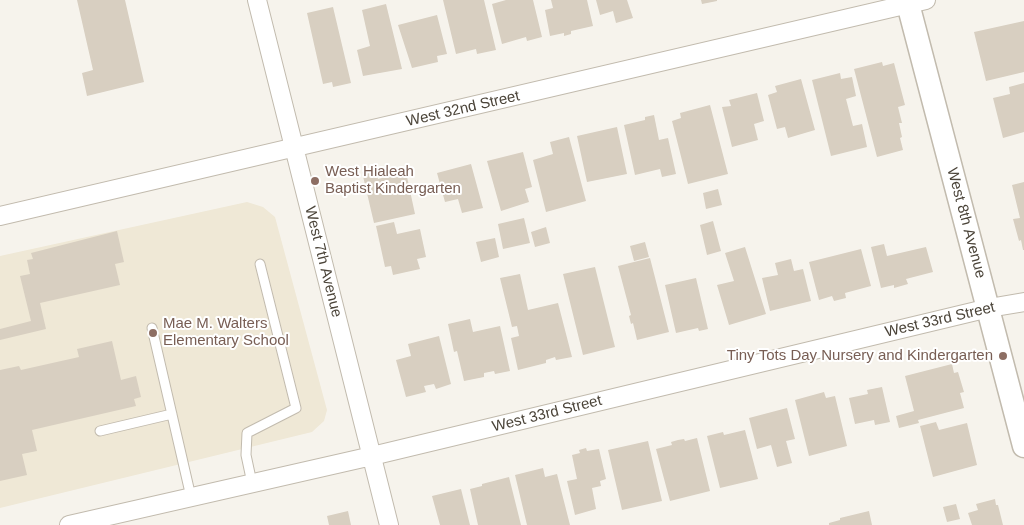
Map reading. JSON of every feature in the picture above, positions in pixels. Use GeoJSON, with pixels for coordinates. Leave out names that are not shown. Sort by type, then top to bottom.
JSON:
{"type":"FeatureCollection","features":[{"type":"Feature","properties":{"kind":"street","name":"West 7th Avenue"},"geometry":{"type":"LineString","coordinates":[[257,0],[390,525]]}},
{"type":"Feature","properties":{"kind":"street","name":"West 32nd Street"},"geometry":{"type":"LineString","coordinates":[[0,216],[914,1]]}},
{"type":"Feature","properties":{"kind":"street","name":"West 8th Avenue"},"geometry":{"type":"LineString","coordinates":[[914,1],[1024,446]]}},
{"type":"Feature","properties":{"kind":"street","name":"West 33rd Street"},"geometry":{"type":"LineString","coordinates":[[69,525],[372,456],[989,308],[1024,302]]}},
{"type":"Feature","properties":{"kind":"lane"},"geometry":{"type":"LineString","coordinates":[[252,484],[246,455],[247,433],[296,408],[260,264]]}},
{"type":"Feature","properties":{"kind":"lane"},"geometry":{"type":"LineString","coordinates":[[152,328],[191,497]]}},
{"type":"Feature","properties":{"kind":"lane"},"geometry":{"type":"LineString","coordinates":[[100,431],[172,414]]}},
{"type":"Feature","properties":{"kind":"shaded area","name":"Mae M. Walters Elementary School"},"geometry":{"type":"Polygon","coordinates":[[[247,202],[263,207],[275,217],[327,410],[324,421],[312,432],[0,508],[0,256],[247,202]]]}},
{"type":"Feature","properties":{"kind":"building"},"geometry":{"type":"Polygon","coordinates":[[[77,0],[125,0],[144,82],[87,96],[82,73],[93,70],[77,0]]]}},
{"type":"Feature","properties":{"kind":"building"},"geometry":{"type":"Polygon","coordinates":[[[443,0],[484,0],[496,50],[477,54],[476,49],[456,54],[443,0]]]}},
{"type":"Feature","properties":{"kind":"building"},"geometry":{"type":"Polygon","coordinates":[[[506,0],[533,0],[542,37],[527,41],[526,37],[502,44],[492,4],[506,0]]]}},
{"type":"Feature","properties":{"kind":"building"},"geometry":{"type":"Polygon","coordinates":[[[551,0],[587,0],[593,26],[571,31],[571,34],[564,36],[564,33],[550,36],[545,10],[553,8],[551,0]]]}},
{"type":"Feature","properties":{"kind":"building"},"geometry":{"type":"Polygon","coordinates":[[[596,0],[627,0],[633,18],[616,23],[613,11],[600,15],[596,0]]]}},
{"type":"Feature","properties":{"kind":"building"},"geometry":{"type":"Polygon","coordinates":[[[701,0],[717,0],[717,1],[702,4],[701,0]]]}},
{"type":"Feature","properties":{"kind":"building"},"geometry":{"type":"Polygon","coordinates":[[[386,4],[402,69],[363,76],[357,50],[370,46],[362,10],[386,4]]]}},
{"type":"Feature","properties":{"kind":"building"},"geometry":{"type":"Polygon","coordinates":[[[333,7],[351,83],[333,87],[332,82],[323,84],[307,13],[333,7]]]}},
{"type":"Feature","properties":{"kind":"building"},"geometry":{"type":"Polygon","coordinates":[[[437,15],[447,54],[437,56],[438,62],[412,68],[398,25],[437,15]]]}},
{"type":"Feature","properties":{"kind":"building"},"geometry":{"type":"Polygon","coordinates":[[[1024,21],[1024,72],[986,81],[974,32],[1024,21]]]}},
{"type":"Feature","properties":{"kind":"building"},"geometry":{"type":"Polygon","coordinates":[[[882,62],[883,66],[894,63],[905,105],[898,107],[902,123],[899,123],[903,150],[877,157],[854,69],[882,62]]]}},
{"type":"Feature","properties":{"kind":"building"},"geometry":{"type":"Polygon","coordinates":[[[840,73],[841,79],[852,77],[856,96],[846,99],[853,126],[862,124],[867,147],[831,156],[812,80],[840,73]]]}},
{"type":"Feature","properties":{"kind":"building"},"geometry":{"type":"Polygon","coordinates":[[[801,79],[815,130],[788,138],[785,127],[777,129],[768,95],[777,92],[775,86],[801,79]]]}},
{"type":"Feature","properties":{"kind":"building"},"geometry":{"type":"Polygon","coordinates":[[[1024,83],[1024,132],[1003,138],[993,98],[1010,94],[1009,87],[1024,83]]]}},
{"type":"Feature","properties":{"kind":"building"},"geometry":{"type":"Polygon","coordinates":[[[757,93],[764,121],[754,124],[758,140],[732,147],[722,107],[731,106],[729,100],[757,93]]]}},
{"type":"Feature","properties":{"kind":"building"},"geometry":{"type":"Polygon","coordinates":[[[710,105],[728,174],[688,184],[672,121],[681,118],[680,113],[710,105]]]}},
{"type":"Feature","properties":{"kind":"building"},"geometry":{"type":"Polygon","coordinates":[[[654,115],[659,140],[668,138],[676,174],[662,177],[660,169],[635,175],[624,125],[645,120],[645,117],[654,115]]]}},
{"type":"Feature","properties":{"kind":"building"},"geometry":{"type":"Polygon","coordinates":[[[617,127],[627,174],[587,182],[577,136],[617,127]]]}},
{"type":"Feature","properties":{"kind":"building"},"geometry":{"type":"Polygon","coordinates":[[[569,137],[586,201],[546,212],[533,160],[553,154],[550,142],[569,137]]]}},
{"type":"Feature","properties":{"kind":"building"},"geometry":{"type":"Polygon","coordinates":[[[523,152],[532,187],[525,189],[529,202],[501,211],[487,161],[523,152]]]}},
{"type":"Feature","properties":{"kind":"building"},"geometry":{"type":"Polygon","coordinates":[[[471,164],[483,208],[462,213],[458,199],[445,202],[437,173],[471,164]]]}},
{"type":"Feature","properties":{"kind":"building"},"geometry":{"type":"Polygon","coordinates":[[[376,169],[378,179],[406,172],[415,214],[374,223],[362,172],[376,169]]]}},
{"type":"Feature","properties":{"kind":"building"},"geometry":{"type":"Polygon","coordinates":[[[1024,182],[1023,250],[1013,219],[1020,218],[1012,185],[1024,182]]]}},
{"type":"Feature","properties":{"kind":"building"},"geometry":{"type":"Polygon","coordinates":[[[718,189],[722,205],[706,209],[703,193],[718,189]]]}},
{"type":"Feature","properties":{"kind":"building"},"geometry":{"type":"Polygon","coordinates":[[[524,218],[530,243],[503,249],[498,224],[524,218]]]}},
{"type":"Feature","properties":{"kind":"building"},"geometry":{"type":"Polygon","coordinates":[[[713,221],[721,251],[707,255],[700,225],[713,221]]]}},
{"type":"Feature","properties":{"kind":"building"},"geometry":{"type":"Polygon","coordinates":[[[394,222],[397,234],[420,229],[426,257],[417,259],[420,269],[393,275],[391,266],[385,267],[376,226],[394,222]]]}},
{"type":"Feature","properties":{"kind":"building"},"geometry":{"type":"Polygon","coordinates":[[[546,227],[550,243],[535,247],[531,232],[546,227]]]}},
{"type":"Feature","properties":{"kind":"building"},"geometry":{"type":"Polygon","coordinates":[[[117,231],[124,262],[115,264],[120,285],[40,303],[46,329],[0,340],[0,329],[31,321],[20,276],[30,274],[27,260],[33,259],[31,253],[117,231]]]}},
{"type":"Feature","properties":{"kind":"building"},"geometry":{"type":"Polygon","coordinates":[[[495,238],[499,257],[481,262],[476,242],[495,238]]]}},
{"type":"Feature","properties":{"kind":"building"},"geometry":{"type":"Polygon","coordinates":[[[645,242],[649,257],[634,261],[630,246],[645,242]]]}},
{"type":"Feature","properties":{"kind":"building"},"geometry":{"type":"Polygon","coordinates":[[[884,244],[887,256],[926,247],[933,272],[906,279],[908,284],[894,288],[894,285],[881,288],[871,247],[884,244]]]}},
{"type":"Feature","properties":{"kind":"building"},"geometry":{"type":"Polygon","coordinates":[[[745,247],[766,314],[729,325],[717,285],[734,281],[725,253],[745,247]]]}},
{"type":"Feature","properties":{"kind":"building"},"geometry":{"type":"Polygon","coordinates":[[[861,249],[871,286],[845,293],[846,298],[834,301],[832,296],[819,300],[809,262],[861,249]]]}},
{"type":"Feature","properties":{"kind":"building"},"geometry":{"type":"Polygon","coordinates":[[[650,258],[669,332],[637,340],[633,323],[631,324],[629,316],[631,315],[618,266],[650,258]]]}},
{"type":"Feature","properties":{"kind":"building"},"geometry":{"type":"Polygon","coordinates":[[[791,259],[794,271],[803,269],[811,301],[770,311],[762,278],[778,275],[775,263],[791,259]]]}},
{"type":"Feature","properties":{"kind":"building"},"geometry":{"type":"Polygon","coordinates":[[[595,267],[615,347],[583,355],[563,274],[595,267]]]}},
{"type":"Feature","properties":{"kind":"building"},"geometry":{"type":"Polygon","coordinates":[[[520,274],[528,310],[558,303],[572,357],[556,360],[555,357],[546,360],[546,363],[518,370],[511,338],[519,336],[517,326],[512,327],[500,278],[520,274]]]}},
{"type":"Feature","properties":{"kind":"building"},"geometry":{"type":"Polygon","coordinates":[[[696,278],[708,329],[699,331],[698,328],[676,333],[665,285],[696,278]]]}},
{"type":"Feature","properties":{"kind":"building"},"geometry":{"type":"Polygon","coordinates":[[[470,319],[473,332],[500,326],[510,371],[495,374],[494,371],[484,373],[484,377],[464,381],[457,351],[454,352],[448,324],[470,319]]]}},
{"type":"Feature","properties":{"kind":"building"},"geometry":{"type":"Polygon","coordinates":[[[439,336],[451,384],[436,389],[434,384],[424,386],[426,392],[406,397],[396,360],[411,356],[408,344],[439,336]]]}},
{"type":"Feature","properties":{"kind":"building"},"geometry":{"type":"Polygon","coordinates":[[[112,341],[121,380],[136,376],[141,397],[134,399],[136,406],[32,430],[37,451],[22,454],[27,475],[0,481],[0,370],[19,366],[21,370],[79,357],[77,349],[112,341]]]}},
{"type":"Feature","properties":{"kind":"building"},"geometry":{"type":"Polygon","coordinates":[[[952,364],[954,373],[958,372],[964,392],[960,393],[964,408],[918,420],[919,423],[899,428],[896,416],[914,411],[905,376],[952,364]]]}},
{"type":"Feature","properties":{"kind":"building"},"geometry":{"type":"Polygon","coordinates":[[[882,387],[890,422],[875,425],[874,420],[855,424],[849,398],[868,394],[867,390],[882,387]]]}},
{"type":"Feature","properties":{"kind":"building"},"geometry":{"type":"Polygon","coordinates":[[[824,392],[826,398],[835,396],[847,446],[809,456],[795,400],[824,392]]]}},
{"type":"Feature","properties":{"kind":"building"},"geometry":{"type":"Polygon","coordinates":[[[787,408],[795,439],[786,441],[792,463],[777,467],[771,445],[757,449],[749,418],[787,408]]]}},
{"type":"Feature","properties":{"kind":"building"},"geometry":{"type":"Polygon","coordinates":[[[936,422],[939,430],[967,423],[977,465],[933,477],[920,426],[936,422]]]}},
{"type":"Feature","properties":{"kind":"building"},"geometry":{"type":"Polygon","coordinates":[[[745,430],[758,479],[720,488],[707,436],[723,432],[724,435],[745,430]]]}},
{"type":"Feature","properties":{"kind":"building"},"geometry":{"type":"Polygon","coordinates":[[[697,438],[710,491],[670,501],[656,449],[672,445],[671,442],[678,440],[684,439],[685,441],[697,438]]]}},
{"type":"Feature","properties":{"kind":"building"},"geometry":{"type":"Polygon","coordinates":[[[648,441],[662,501],[622,510],[608,450],[648,441]]]}},
{"type":"Feature","properties":{"kind":"building"},"geometry":{"type":"Polygon","coordinates":[[[586,448],[587,451],[599,449],[606,479],[600,481],[601,486],[592,488],[596,509],[575,515],[567,481],[577,479],[572,455],[580,453],[579,450],[586,448]]]}},
{"type":"Feature","properties":{"kind":"building"},"geometry":{"type":"Polygon","coordinates":[[[543,468],[545,477],[557,474],[570,525],[527,525],[515,475],[543,468]]]}},
{"type":"Feature","properties":{"kind":"building"},"geometry":{"type":"Polygon","coordinates":[[[509,477],[521,525],[478,525],[470,489],[509,477]]]}},
{"type":"Feature","properties":{"kind":"building"},"geometry":{"type":"Polygon","coordinates":[[[461,489],[470,525],[440,525],[432,496],[461,489]]]}},
{"type":"Feature","properties":{"kind":"building"},"geometry":{"type":"Polygon","coordinates":[[[995,499],[1003,525],[972,525],[968,513],[978,510],[976,504],[995,499]]]}},
{"type":"Feature","properties":{"kind":"building"},"geometry":{"type":"Polygon","coordinates":[[[956,504],[960,519],[947,522],[943,507],[956,504]]]}},
{"type":"Feature","properties":{"kind":"building"},"geometry":{"type":"Polygon","coordinates":[[[348,511],[351,525],[329,525],[327,516],[348,511]]]}},
{"type":"Feature","properties":{"kind":"building"},"geometry":{"type":"Polygon","coordinates":[[[869,511],[872,525],[829,525],[829,523],[840,520],[840,518],[869,511]]]}},
{"type":"Feature","properties":{"kind":"place","name":"West Hialeah Baptist Kindergarten"},"geometry":{"type":"Point","coordinates":[315,181]}},
{"type":"Feature","properties":{"kind":"place","name":"Mae M. Walters Elementary School"},"geometry":{"type":"Point","coordinates":[153,333]}},
{"type":"Feature","properties":{"kind":"place","name":"Tiny Tots Day Nursery and Kindergarten"},"geometry":{"type":"Point","coordinates":[1003,356]}}]}
